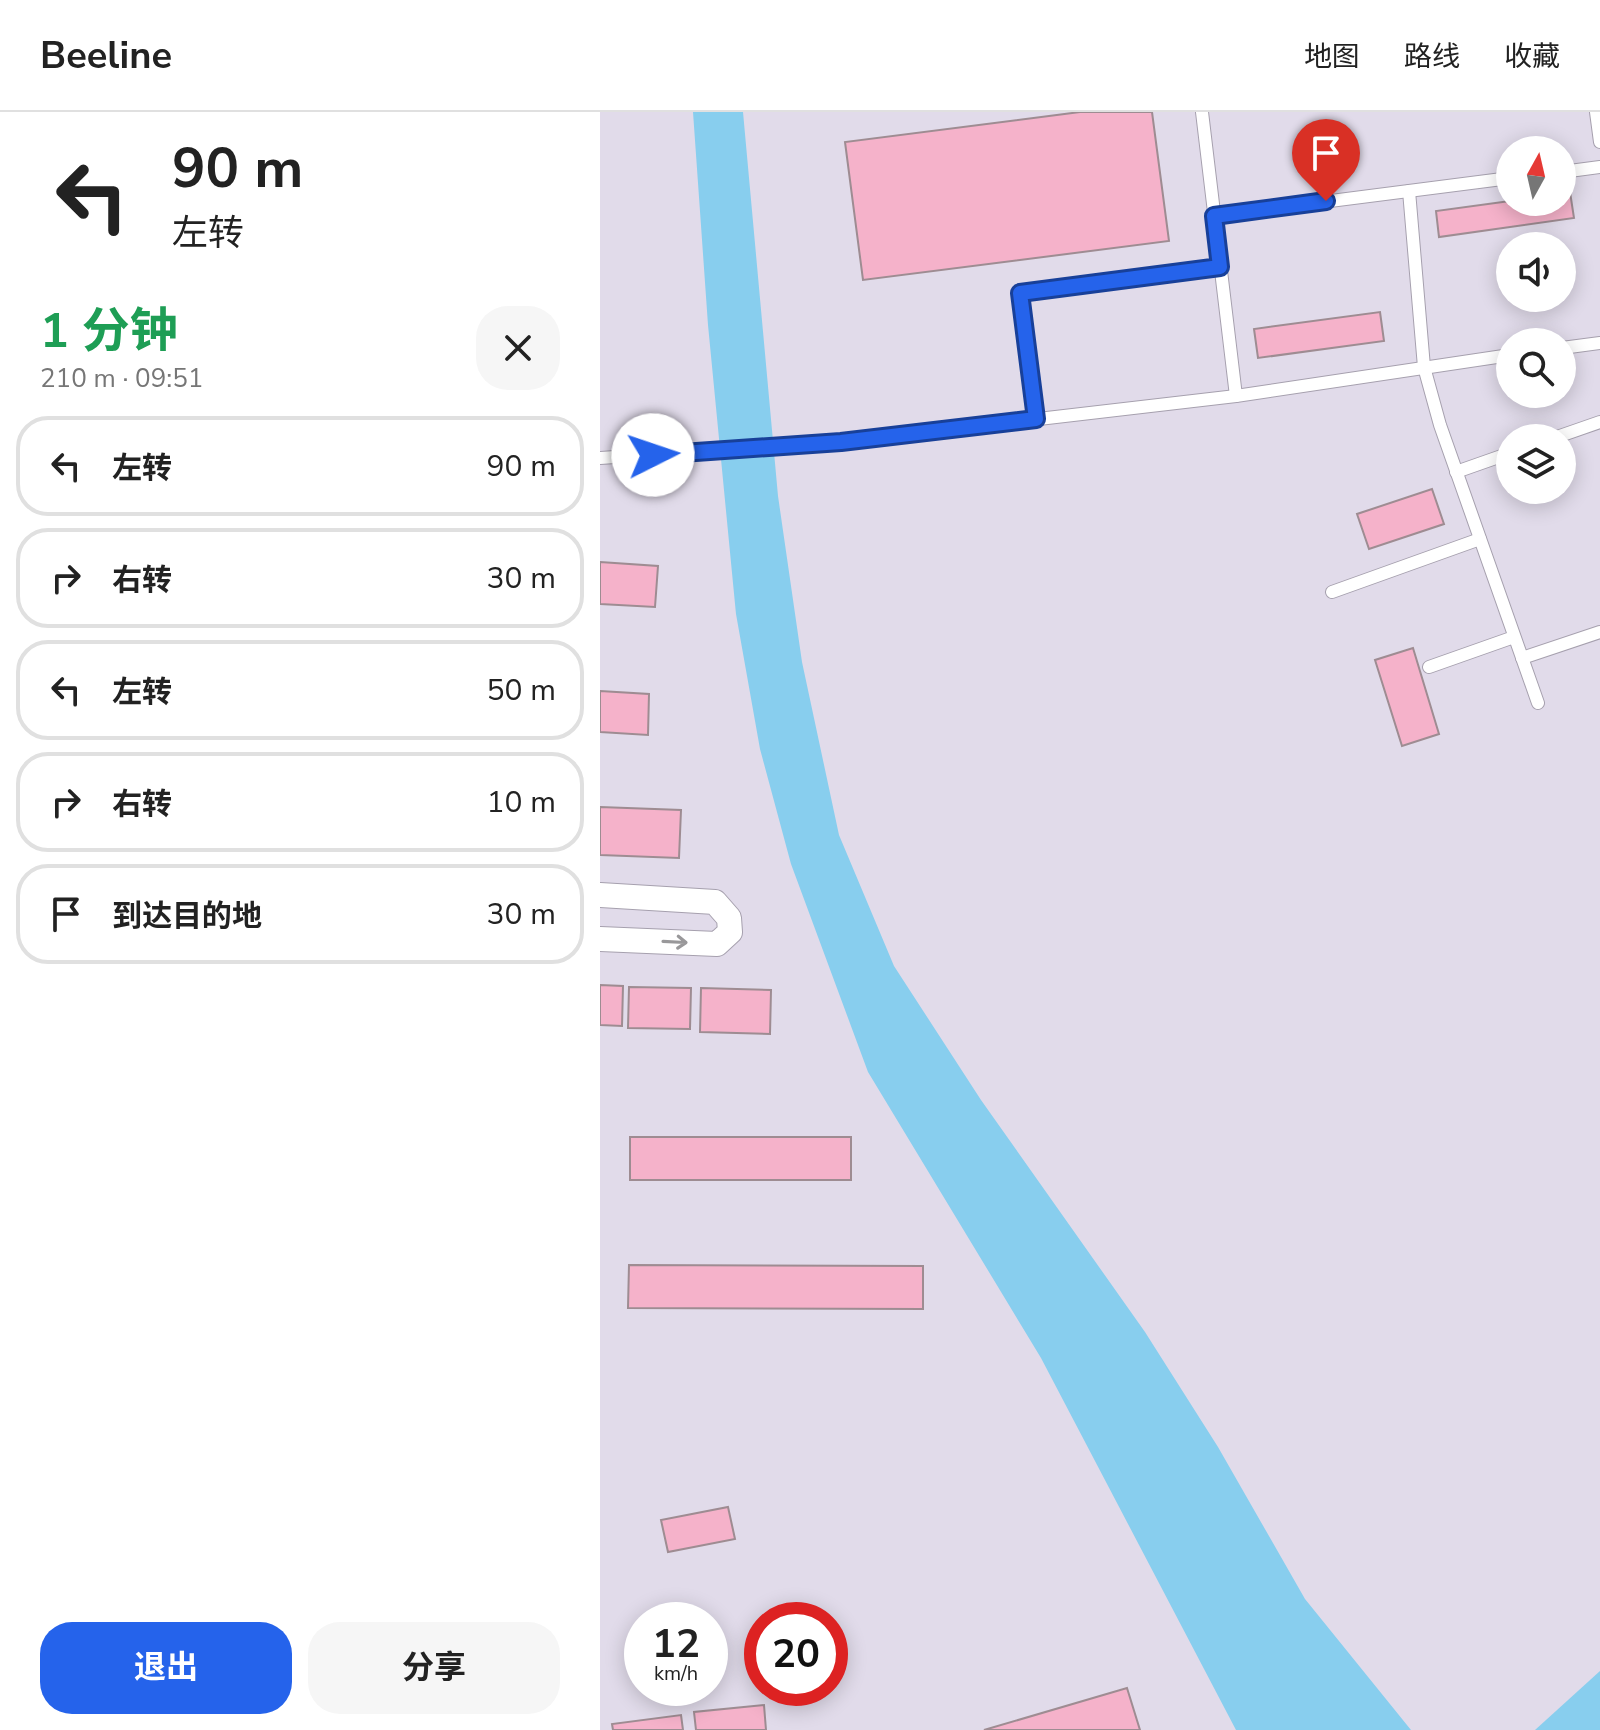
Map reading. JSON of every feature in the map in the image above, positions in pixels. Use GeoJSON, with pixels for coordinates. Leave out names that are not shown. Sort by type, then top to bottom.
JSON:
{"type":"FeatureCollection","features":[{"type":"Feature","properties":{"kind":"street"},"geometry":{"type":"LineString","coordinates":[[600,895],[715,902],[729,918],[730,932],[717,944],[600,939]]}},
{"type":"Feature","properties":{"kind":"lane"},"geometry":{"type":"LineString","coordinates":[[1202,112],[1236,396]]}},
{"type":"Feature","properties":{"kind":"lane"},"geometry":{"type":"LineString","coordinates":[[1596,112],[1600,142]]}},
{"type":"Feature","properties":{"kind":"lane"},"geometry":{"type":"LineString","coordinates":[[1576,170],[1600,167]]}},
{"type":"Feature","properties":{"kind":"lane"},"geometry":{"type":"LineString","coordinates":[[1214,216],[1496,180]]}},
{"type":"Feature","properties":{"kind":"lane"},"geometry":{"type":"LineString","coordinates":[[1409,191],[1424,367],[1456,472],[1538,703]]}},
{"type":"Feature","properties":{"kind":"lane"},"geometry":{"type":"LineString","coordinates":[[1036,419],[1020,293],[1220,267]]}},
{"type":"Feature","properties":{"kind":"lane"},"geometry":{"type":"LineString","coordinates":[[1576,346],[1600,343]]}},
{"type":"Feature","properties":{"kind":"lane"},"geometry":{"type":"LineString","coordinates":[[600,458],[841,442],[1236,396],[1496,357]]}},
{"type":"Feature","properties":{"kind":"lane"},"geometry":{"type":"LineString","coordinates":[[1576,430],[1600,422]]}},
{"type":"Feature","properties":{"kind":"lane"},"geometry":{"type":"LineString","coordinates":[[1456,472],[1496,458]]}},
{"type":"Feature","properties":{"kind":"lane"},"geometry":{"type":"LineString","coordinates":[[1332,592],[1480,539]]}},
{"type":"Feature","properties":{"kind":"lane"},"geometry":{"type":"LineString","coordinates":[[1522,658],[1600,632]]}},
{"type":"Feature","properties":{"kind":"lane"},"geometry":{"type":"LineString","coordinates":[[1429,667],[1514,637]]}},
{"type":"Feature","properties":{"kind":"water"},"geometry":{"type":"Polygon","coordinates":[[[693,112],[743,112],[778,496],[802,662],[839,835],[894,966],[981,1100],[1145,1332],[1218,1447],[1305,1599],[1411,1730],[1236,1730],[1041,1358],[868,1072],[791,864],[760,749],[736,614],[708,325],[693,112]]]}},
{"type":"Feature","properties":{"kind":"water"},"geometry":{"type":"Polygon","coordinates":[[[1600,1671],[1600,1730],[1535,1730],[1600,1671]]]}},
{"type":"Feature","properties":{"kind":"building"},"geometry":{"type":"Polygon","coordinates":[[[1080,112],[1152,112],[1169,241],[863,280],[845,142],[1080,112]]]}},
{"type":"Feature","properties":{"kind":"building"},"geometry":{"type":"Polygon","coordinates":[[[1496,203],[1496,216],[1574,218],[1439,237],[1436,211],[1496,203]]]}},
{"type":"Feature","properties":{"kind":"building"},"geometry":{"type":"Polygon","coordinates":[[[1380,312],[1384,341],[1258,358],[1254,329],[1380,312]]]}},
{"type":"Feature","properties":{"kind":"building"},"geometry":{"type":"Polygon","coordinates":[[[1432,489],[1444,524],[1369,549],[1357,514],[1432,489]]]}},
{"type":"Feature","properties":{"kind":"building"},"geometry":{"type":"Polygon","coordinates":[[[600,562],[658,566],[655,607],[600,604],[600,562]]]}},
{"type":"Feature","properties":{"kind":"building"},"geometry":{"type":"Polygon","coordinates":[[[1413,648],[1439,734],[1402,746],[1375,660],[1413,648]]]}},
{"type":"Feature","properties":{"kind":"building"},"geometry":{"type":"Polygon","coordinates":[[[600,691],[649,694],[648,735],[600,732],[600,691]]]}},
{"type":"Feature","properties":{"kind":"building"},"geometry":{"type":"Polygon","coordinates":[[[600,807],[681,810],[679,858],[600,855],[600,807]]]}},
{"type":"Feature","properties":{"kind":"building"},"geometry":{"type":"Polygon","coordinates":[[[600,985],[623,986],[622,1026],[600,1025],[600,985]]]}},
{"type":"Feature","properties":{"kind":"building"},"geometry":{"type":"Polygon","coordinates":[[[629,987],[691,988],[690,1029],[628,1028],[629,987]]]}},
{"type":"Feature","properties":{"kind":"building"},"geometry":{"type":"Polygon","coordinates":[[[701,988],[771,990],[770,1034],[700,1032],[701,988]]]}},
{"type":"Feature","properties":{"kind":"building"},"geometry":{"type":"Polygon","coordinates":[[[630,1137],[851,1137],[851,1180],[630,1180],[630,1137]]]}},
{"type":"Feature","properties":{"kind":"building"},"geometry":{"type":"Polygon","coordinates":[[[629,1265],[923,1266],[923,1309],[628,1308],[629,1265]]]}},
{"type":"Feature","properties":{"kind":"building"},"geometry":{"type":"Polygon","coordinates":[[[728,1507],[735,1539],[668,1552],[661,1520],[728,1507]]]}},
{"type":"Feature","properties":{"kind":"building"},"geometry":{"type":"Polygon","coordinates":[[[1127,1688],[1140,1730],[984,1730],[1127,1688]]]}},
{"type":"Feature","properties":{"kind":"building"},"geometry":{"type":"Polygon","coordinates":[[[764,1706],[766,1730],[696,1730],[694,1712],[764,1706]]]}},
{"type":"Feature","properties":{"kind":"building"},"geometry":{"type":"Polygon","coordinates":[[[681,1715],[683,1730],[613,1730],[612,1724],[681,1715]]]}},
{"type":"Feature","properties":{"kind":"route"},"geometry":{"type":"LineString","coordinates":[[653,455],[841,442],[1036,419],[1020,293],[1220,267],[1214,216],[1326,201]]}}]}
